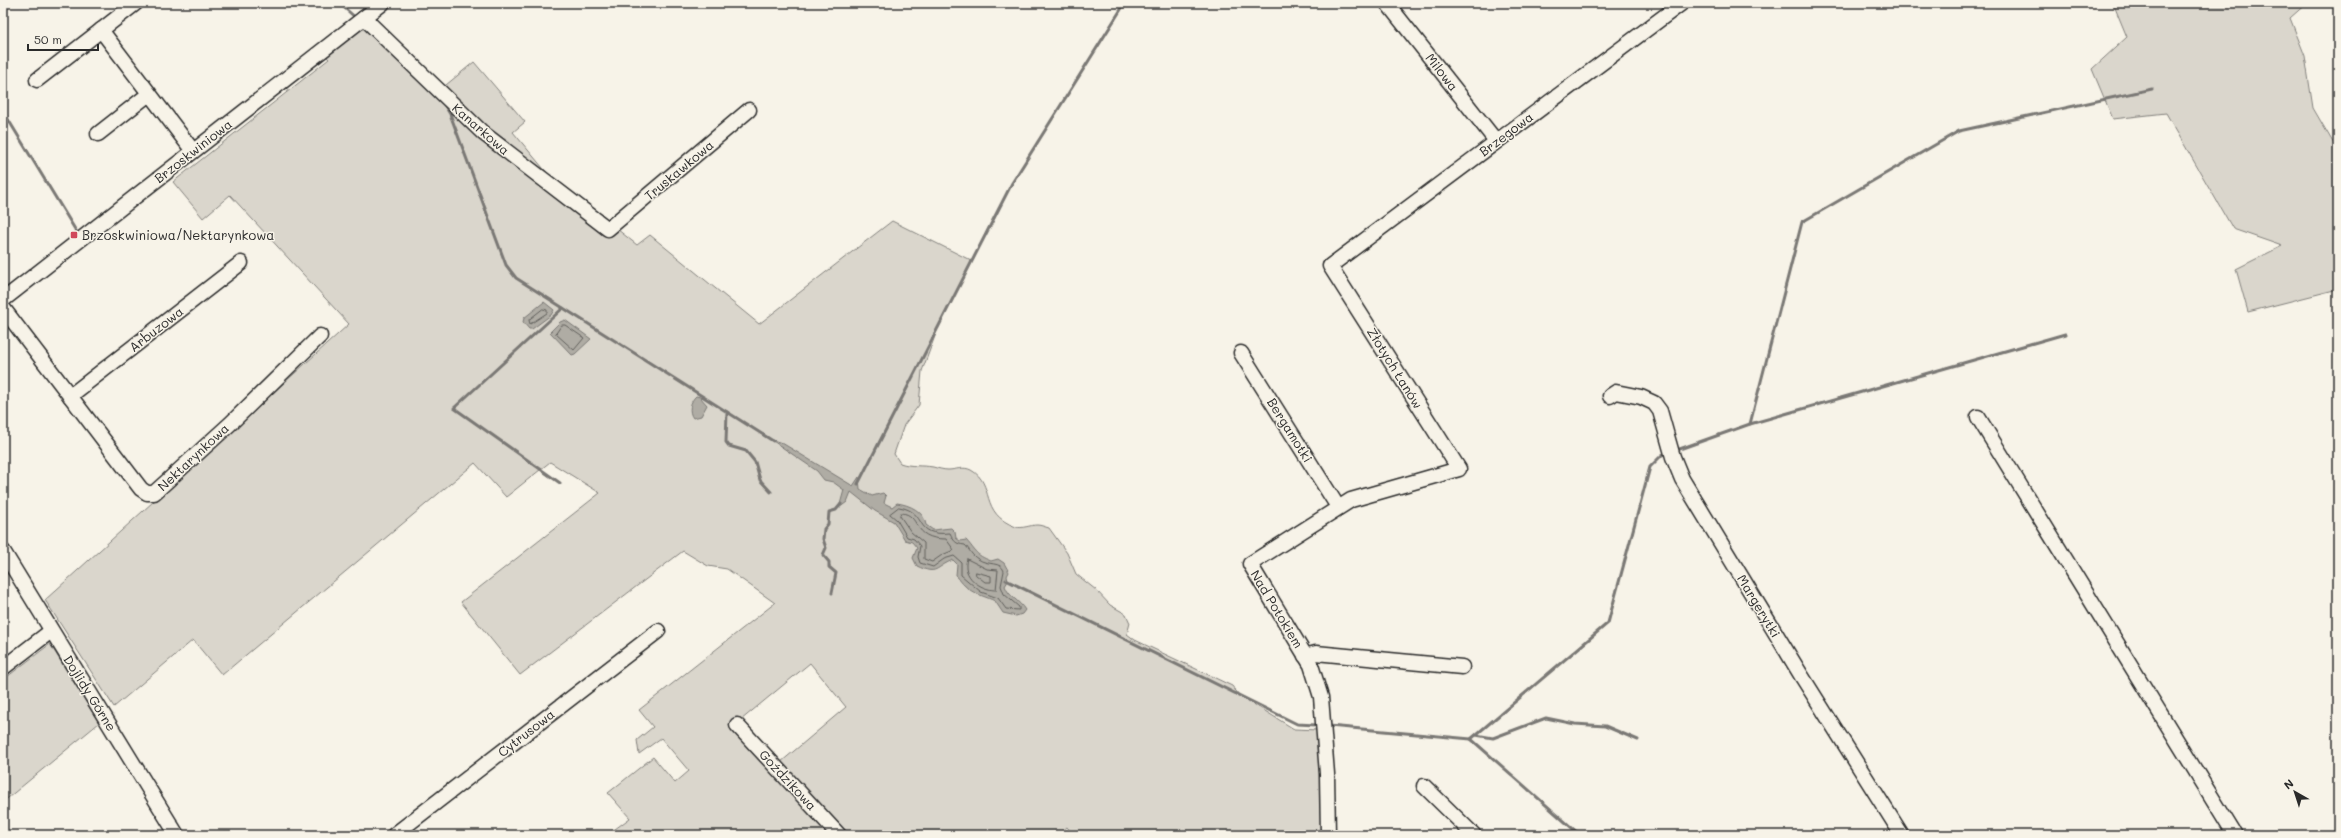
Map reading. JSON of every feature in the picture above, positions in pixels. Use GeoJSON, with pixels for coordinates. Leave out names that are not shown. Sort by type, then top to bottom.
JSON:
{"type":"FeatureCollection","features":[{"type":"Feature","properties":{"kind":"street"},"geometry":{"type":"LineString","coordinates":[[36,80],[136,3]]}},
{"type":"Feature","properties":{"kind":"street","name":"Brzoskwiniowa"},"geometry":{"type":"LineString","coordinates":[[3,300],[383,3]]}},
{"type":"Feature","properties":{"kind":"street","name":"Milowa"},"geometry":{"type":"LineString","coordinates":[[1387,3],[1496,141]]}},
{"type":"Feature","properties":{"kind":"street","name":"Brzegowa"},"geometry":{"type":"LineString","coordinates":[[1330,266],[1682,3]]}},
{"type":"Feature","properties":{"kind":"street","name":"Kanarkowa"},"geometry":{"type":"LineString","coordinates":[[364,18],[483,133],[608,229]]}},
{"type":"Feature","properties":{"kind":"street"},"geometry":{"type":"LineString","coordinates":[[100,30],[193,151]]}},
{"type":"Feature","properties":{"kind":"street"},"geometry":{"type":"LineString","coordinates":[[98,134],[149,94]]}},
{"type":"Feature","properties":{"kind":"street","name":"Truskawkowa"},"geometry":{"type":"LineString","coordinates":[[608,229],[750,110]]}},
{"type":"Feature","properties":{"kind":"street","name":"Arbuzowa"},"geometry":{"type":"LineString","coordinates":[[70,396],[241,263]]}},
{"type":"Feature","properties":{"kind":"street","name":"Złotych Łanów"},"geometry":{"type":"LineString","coordinates":[[1330,266],[1459,469]]}},
{"type":"Feature","properties":{"kind":"street","name":"Nektarynkowa"},"geometry":{"type":"LineString","coordinates":[[3,308],[141,489],[147,493],[154,493],[230,424],[320,336]]}},
{"type":"Feature","properties":{"kind":"street","name":"Bergamotki"},"geometry":{"type":"LineString","coordinates":[[1241,352],[1338,507]]}},
{"type":"Feature","properties":{"kind":"street","name":"Margerytki"},"geometry":{"type":"LineString","coordinates":[[1613,394],[1641,397],[1654,403],[1660,411],[1672,457],[1682,480],[1797,669],[1902,835]]}},
{"type":"Feature","properties":{"kind":"street"},"geometry":{"type":"LineString","coordinates":[[1978,417],[2235,835]]}},
{"type":"Feature","properties":{"kind":"street","name":"Nad Potokiem"},"geometry":{"type":"LineString","coordinates":[[1328,835],[1327,774],[1321,697],[1305,656],[1250,564],[1351,500],[1459,469]]}},
{"type":"Feature","properties":{"kind":"street","name":"Dojlidy Górne"},"geometry":{"type":"LineString","coordinates":[[4,558],[177,835]]}},
{"type":"Feature","properties":{"kind":"street"},"geometry":{"type":"LineString","coordinates":[[3,668],[51,631]]}},
{"type":"Feature","properties":{"kind":"street","name":"Cytrusowa"},"geometry":{"type":"LineString","coordinates":[[394,835],[658,632]]}},
{"type":"Feature","properties":{"kind":"street"},"geometry":{"type":"LineString","coordinates":[[1305,656],[1316,653],[1462,667]]}},
{"type":"Feature","properties":{"kind":"street","name":"Goździkowa"},"geometry":{"type":"LineString","coordinates":[[737,725],[839,835]]}},
{"type":"Feature","properties":{"kind":"street"},"geometry":{"type":"LineString","coordinates":[[1424,786],[1474,835]]}},
{"type":"Feature","properties":{"kind":"shaded area"},"geometry":{"type":"Polygon","coordinates":[[[2113,3],[2307,3],[2290,18],[2305,56],[2313,108],[2338,151],[2338,289],[2248,312],[2236,269],[2282,246],[2233,229],[2166,113],[2113,119],[2092,69],[2127,37],[2113,3]]]}},
{"type":"Feature","properties":{"kind":"shaded area"},"geometry":{"type":"Polygon","coordinates":[[[363,27],[435,94],[474,62],[525,122],[513,132],[548,174],[637,245],[650,235],[759,324],[892,221],[972,261],[938,328],[922,371],[919,405],[904,425],[894,454],[900,463],[904,464],[946,470],[962,468],[971,470],[979,476],[992,507],[996,514],[1004,521],[1016,527],[1037,525],[1049,528],[1067,553],[1076,574],[1096,590],[1110,605],[1126,614],[1130,623],[1127,634],[1135,640],[1232,686],[1239,695],[1294,729],[1318,730],[1322,788],[1321,835],[1074,835],[1067,827],[1057,835],[848,835],[845,832],[842,835],[607,835],[630,818],[608,793],[653,757],[675,783],[689,771],[661,738],[639,754],[637,740],[653,727],[639,710],[775,603],[727,569],[708,566],[683,551],[520,675],[461,602],[600,493],[550,462],[506,497],[475,463],[222,675],[193,640],[114,707],[45,600],[349,324],[230,195],[203,218],[173,182],[329,59],[326,56],[363,27]],[[810,663],[741,720],[781,762],[846,707],[810,663]]]}},
{"type":"Feature","properties":{"kind":"shaded area"},"geometry":{"type":"Polygon","coordinates":[[[50,644],[99,723],[3,802],[3,680],[50,644]]]}},
{"type":"Feature","properties":{"kind":"water"},"geometry":{"type":"Polygon","coordinates":[[[544,302],[554,310],[551,315],[532,329],[529,329],[523,322],[524,318],[544,302]]]}},
{"type":"Feature","properties":{"kind":"water"},"geometry":{"type":"Polygon","coordinates":[[[565,320],[591,339],[572,355],[550,332],[560,322],[565,320]]]}},
{"type":"Feature","properties":{"kind":"water"},"geometry":{"type":"Polygon","coordinates":[[[696,396],[700,397],[707,405],[701,416],[693,418],[691,416],[690,407],[696,396]]]}},
{"type":"Feature","properties":{"kind":"water"},"geometry":{"type":"Polygon","coordinates":[[[770,439],[782,443],[853,486],[859,477],[860,489],[872,496],[883,493],[886,496],[884,503],[892,507],[897,503],[911,507],[919,512],[925,520],[926,525],[933,530],[951,528],[955,532],[956,538],[960,541],[966,540],[981,556],[991,561],[998,559],[1004,563],[1009,572],[1007,576],[1008,581],[1005,586],[1009,593],[1025,610],[1022,614],[1016,616],[1003,613],[995,601],[974,592],[965,586],[956,575],[957,564],[953,560],[933,570],[924,569],[917,566],[913,558],[917,548],[912,542],[905,540],[894,522],[875,511],[851,492],[847,502],[839,508],[844,490],[833,482],[824,480],[817,471],[770,439]]]}},
{"type":"Feature","properties":{"kind":"waterway"},"geometry":{"type":"LineString","coordinates":[[339,3],[357,19]]}},
{"type":"Feature","properties":{"kind":"waterway"},"geometry":{"type":"LineString","coordinates":[[858,484],[1012,183],[1125,3]]}},
{"type":"Feature","properties":{"kind":"waterway"},"geometry":{"type":"LineString","coordinates":[[1750,424],[1802,222],[1959,131],[2152,89]]}},
{"type":"Feature","properties":{"kind":"waterway"},"geometry":{"type":"LineString","coordinates":[[442,101],[450,114],[506,265],[516,278],[773,441]]}},
{"type":"Feature","properties":{"kind":"waterway"},"geometry":{"type":"LineString","coordinates":[[3,111],[76,231]]}},
{"type":"Feature","properties":{"kind":"waterway"},"geometry":{"type":"LineString","coordinates":[[560,483],[454,408],[563,308]]}},
{"type":"Feature","properties":{"kind":"waterway"},"geometry":{"type":"LineString","coordinates":[[1674,451],[1750,424],[2065,334]]}},
{"type":"Feature","properties":{"kind":"waterway"},"geometry":{"type":"LineString","coordinates":[[727,412],[726,442],[729,446],[746,451],[755,462],[760,480],[771,492]]}},
{"type":"Feature","properties":{"kind":"waterway"},"geometry":{"type":"LineString","coordinates":[[1471,739],[1608,623],[1650,467],[1662,455],[1667,453]]}},
{"type":"Feature","properties":{"kind":"waterway"},"geometry":{"type":"LineString","coordinates":[[832,593],[836,573],[829,567],[829,562],[823,555],[826,548],[823,539],[824,529],[828,524],[829,512],[836,510],[841,504]]}},
{"type":"Feature","properties":{"kind":"waterway"},"geometry":{"type":"LineString","coordinates":[[1006,580],[1297,724],[1316,725]]}},
{"type":"Feature","properties":{"kind":"waterway"},"geometry":{"type":"LineString","coordinates":[[1476,735],[1493,738],[1546,718],[1575,724],[1605,726],[1638,740]]}},
{"type":"Feature","properties":{"kind":"waterway"},"geometry":{"type":"LineString","coordinates":[[1329,726],[1471,739],[1580,835]]}},
{"type":"Feature","properties":{"kind":"place","name":"Brzoskwiniowa/Nektarynkowa"},"geometry":{"type":"Point","coordinates":[74,235]}}]}
